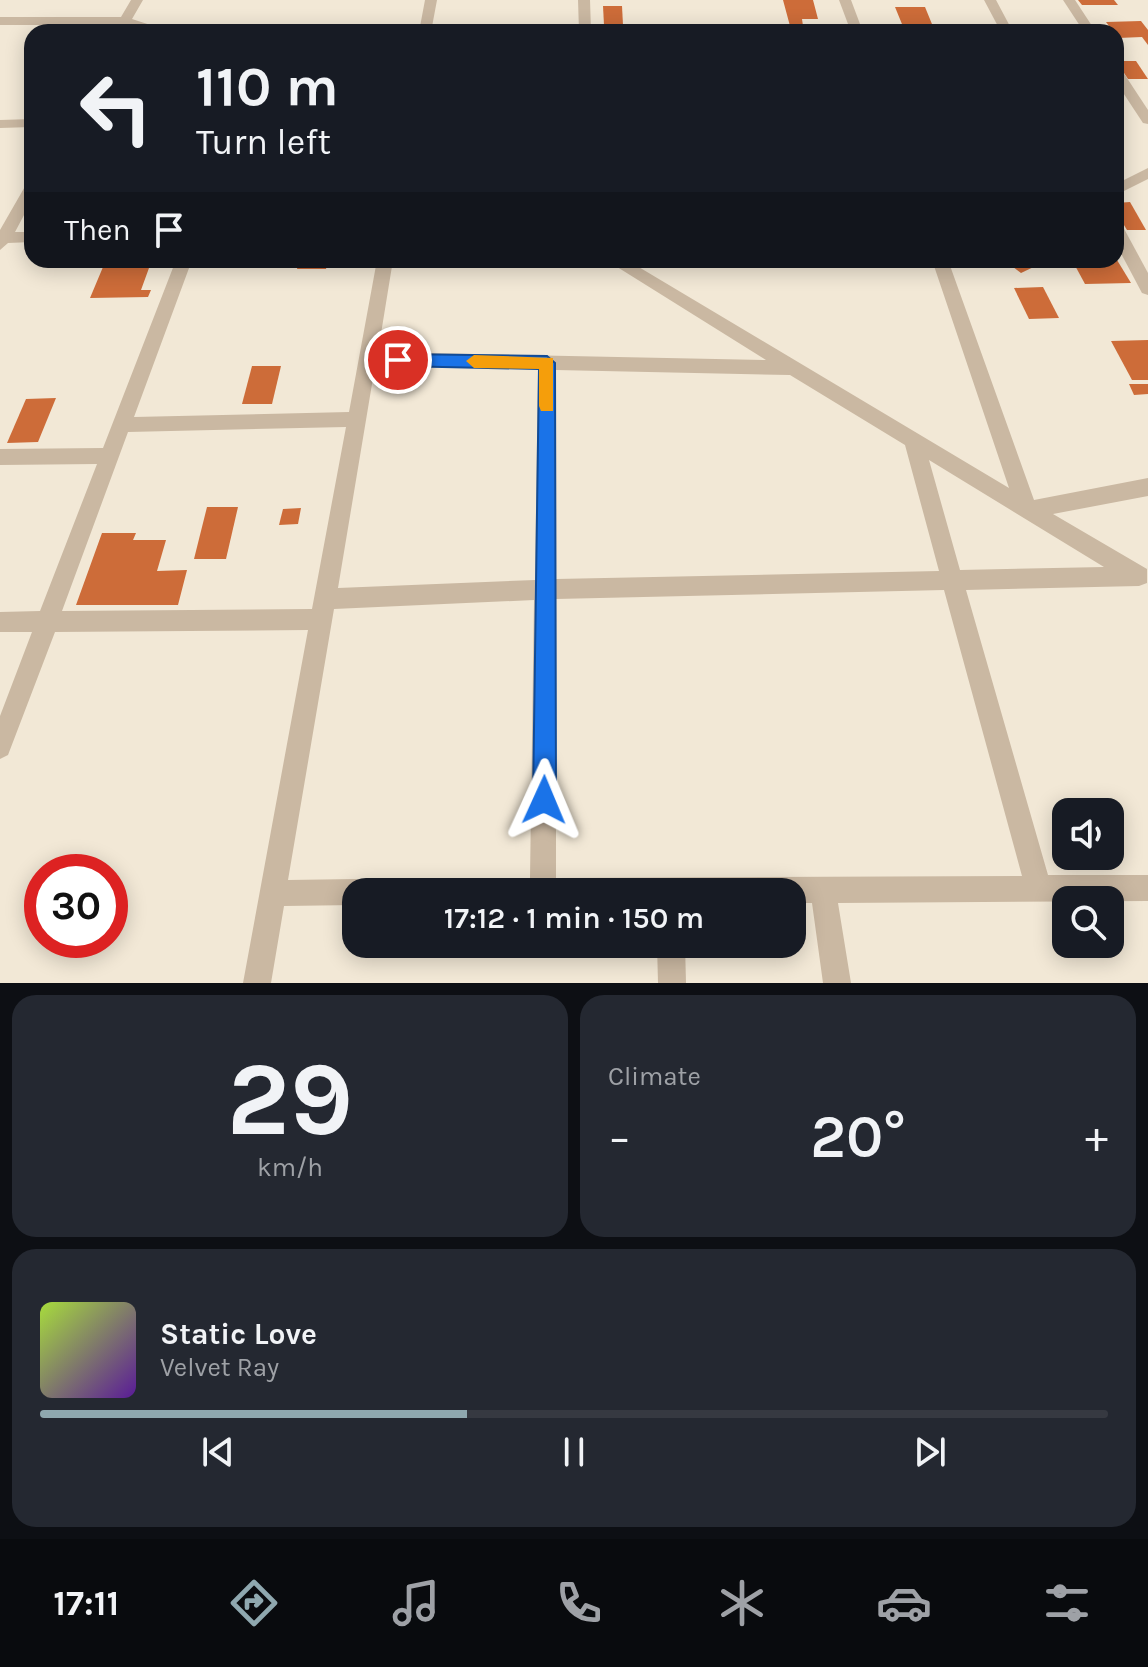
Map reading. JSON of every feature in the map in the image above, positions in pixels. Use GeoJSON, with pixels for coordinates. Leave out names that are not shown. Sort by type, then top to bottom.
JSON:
{"type":"FeatureCollection","features":[{"type":"Feature","properties":{"kind":"street"},"geometry":{"type":"LineString","coordinates":[[124,24],[137,0]]}},
{"type":"Feature","properties":{"kind":"street"},"geometry":{"type":"LineString","coordinates":[[426,24],[431,0]]}},
{"type":"Feature","properties":{"kind":"street"},"geometry":{"type":"LineString","coordinates":[[584,0],[585,24]]}},
{"type":"Feature","properties":{"kind":"street"},"geometry":{"type":"LineString","coordinates":[[845,0],[854,24]]}},
{"type":"Feature","properties":{"kind":"street"},"geometry":{"type":"LineString","coordinates":[[990,0],[1003,24]]}},
{"type":"Feature","properties":{"kind":"street"},"geometry":{"type":"LineString","coordinates":[[1069,0],[1085,24]]}},
{"type":"Feature","properties":{"kind":"street"},"geometry":{"type":"LineString","coordinates":[[0,21],[61,24]]}},
{"type":"Feature","properties":{"kind":"street"},"geometry":{"type":"LineString","coordinates":[[1124,87],[1148,120]]}},
{"type":"Feature","properties":{"kind":"street"},"geometry":{"type":"LineString","coordinates":[[0,124],[24,123]]}},
{"type":"Feature","properties":{"kind":"street"},"geometry":{"type":"LineString","coordinates":[[1124,186],[1148,173]]}},
{"type":"Feature","properties":{"kind":"street"},"geometry":{"type":"LineString","coordinates":[[1,240],[24,200]]}},
{"type":"Feature","properties":{"kind":"street"},"geometry":{"type":"LineString","coordinates":[[1,240],[24,238]]}},
{"type":"Feature","properties":{"kind":"street"},"geometry":{"type":"LineString","coordinates":[[1124,244],[1148,289]]}},
{"type":"Feature","properties":{"kind":"street"},"geometry":{"type":"LineString","coordinates":[[0,747],[119,425],[181,268]]}},
{"type":"Feature","properties":{"kind":"street"},"geometry":{"type":"LineString","coordinates":[[257,983],[384,268]]}},
{"type":"Feature","properties":{"kind":"street"},"geometry":{"type":"LineString","coordinates":[[628,268],[1143,579]]}},
{"type":"Feature","properties":{"kind":"street"},"geometry":{"type":"LineString","coordinates":[[943,268],[1027,510]]}},
{"type":"Feature","properties":{"kind":"street"},"geometry":{"type":"LineString","coordinates":[[368,359],[797,368]]}},
{"type":"Feature","properties":{"kind":"street"},"geometry":{"type":"LineString","coordinates":[[543,878],[547,363]]}},
{"type":"Feature","properties":{"kind":"street"},"geometry":{"type":"LineString","coordinates":[[119,425],[357,419]]}},
{"type":"Feature","properties":{"kind":"street"},"geometry":{"type":"LineString","coordinates":[[914,442],[1038,888]]}},
{"type":"Feature","properties":{"kind":"street"},"geometry":{"type":"LineString","coordinates":[[0,457],[108,456]]}},
{"type":"Feature","properties":{"kind":"street"},"geometry":{"type":"LineString","coordinates":[[1027,510],[1148,487]]}},
{"type":"Feature","properties":{"kind":"street"},"geometry":{"type":"LineString","coordinates":[[0,622],[323,609],[547,589],[1143,579]]}},
{"type":"Feature","properties":{"kind":"street"},"geometry":{"type":"LineString","coordinates":[[806,888],[1148,888]]}},
{"type":"Feature","properties":{"kind":"street"},"geometry":{"type":"LineString","coordinates":[[823,888],[837,983]]}},
{"type":"Feature","properties":{"kind":"street"},"geometry":{"type":"LineString","coordinates":[[273,893],[342,892]]}},
{"type":"Feature","properties":{"kind":"street"},"geometry":{"type":"LineString","coordinates":[[671,958],[672,983]]}},
{"type":"Feature","properties":{"kind":"building"},"geometry":{"type":"Polygon","coordinates":[[[783,0],[813,0],[818,19],[802,19],[803,24],[789,24],[783,0]]]}},
{"type":"Feature","properties":{"kind":"building"},"geometry":{"type":"Polygon","coordinates":[[[1078,0],[1114,0],[1118,5],[1082,5],[1078,0]]]}},
{"type":"Feature","properties":{"kind":"building"},"geometry":{"type":"Polygon","coordinates":[[[603,6],[622,6],[623,24],[604,24],[603,6]]]}},
{"type":"Feature","properties":{"kind":"building"},"geometry":{"type":"Polygon","coordinates":[[[895,7],[925,7],[932,24],[902,24],[895,7]]]}},
{"type":"Feature","properties":{"kind":"building"},"geometry":{"type":"Polygon","coordinates":[[[1141,21],[1148,30],[1148,45],[1142,37],[1124,38],[1124,24],[1106,22],[1141,21]]]}},
{"type":"Feature","properties":{"kind":"building"},"geometry":{"type":"Polygon","coordinates":[[[1124,61],[1136,61],[1148,79],[1128,79],[1124,73],[1124,61]]]}},
{"type":"Feature","properties":{"kind":"building"},"geometry":{"type":"Polygon","coordinates":[[[1124,202],[1130,202],[1146,230],[1127,230],[1124,225],[1124,202]]]}},
{"type":"Feature","properties":{"kind":"building"},"geometry":{"type":"Polygon","coordinates":[[[103,268],[149,268],[141,290],[151,290],[148,297],[90,298],[103,268]]]}},
{"type":"Feature","properties":{"kind":"building"},"geometry":{"type":"Polygon","coordinates":[[[1014,268],[1032,268],[1021,273],[1014,268]]]}},
{"type":"Feature","properties":{"kind":"building"},"geometry":{"type":"Polygon","coordinates":[[[1076,268],[1122,268],[1131,283],[1085,284],[1076,268]]]}},
{"type":"Feature","properties":{"kind":"building"},"geometry":{"type":"Polygon","coordinates":[[[1043,287],[1059,318],[1029,319],[1014,288],[1043,287]]]}},
{"type":"Feature","properties":{"kind":"building"},"geometry":{"type":"Polygon","coordinates":[[[1148,340],[1148,380],[1132,380],[1111,341],[1148,340]]]}},
{"type":"Feature","properties":{"kind":"building"},"geometry":{"type":"Polygon","coordinates":[[[252,366],[281,366],[272,404],[242,404],[252,366]]]}},
{"type":"Feature","properties":{"kind":"building"},"geometry":{"type":"Polygon","coordinates":[[[1129,384],[1148,384],[1148,394],[1134,395],[1129,384]]]}},
{"type":"Feature","properties":{"kind":"building"},"geometry":{"type":"Polygon","coordinates":[[[56,398],[38,442],[7,443],[26,399],[56,398]]]}},
{"type":"Feature","properties":{"kind":"building"},"geometry":{"type":"Polygon","coordinates":[[[207,507],[238,507],[226,559],[194,559],[207,507]]]}},
{"type":"Feature","properties":{"kind":"building"},"geometry":{"type":"Polygon","coordinates":[[[301,508],[298,524],[279,525],[283,509],[301,508]]]}},
{"type":"Feature","properties":{"kind":"building"},"geometry":{"type":"Polygon","coordinates":[[[102,533],[136,533],[133,540],[166,540],[157,571],[187,570],[178,605],[76,605],[102,533]]]}},
{"type":"Feature","properties":{"kind":"slow traffic"},"geometry":{"type":"LineString","coordinates":[[474,361],[547,363],[547,406]]}},
{"type":"Feature","properties":{"kind":"route"},"geometry":{"type":"LineString","coordinates":[[398,360],[547,363],[544,800]]}}]}
